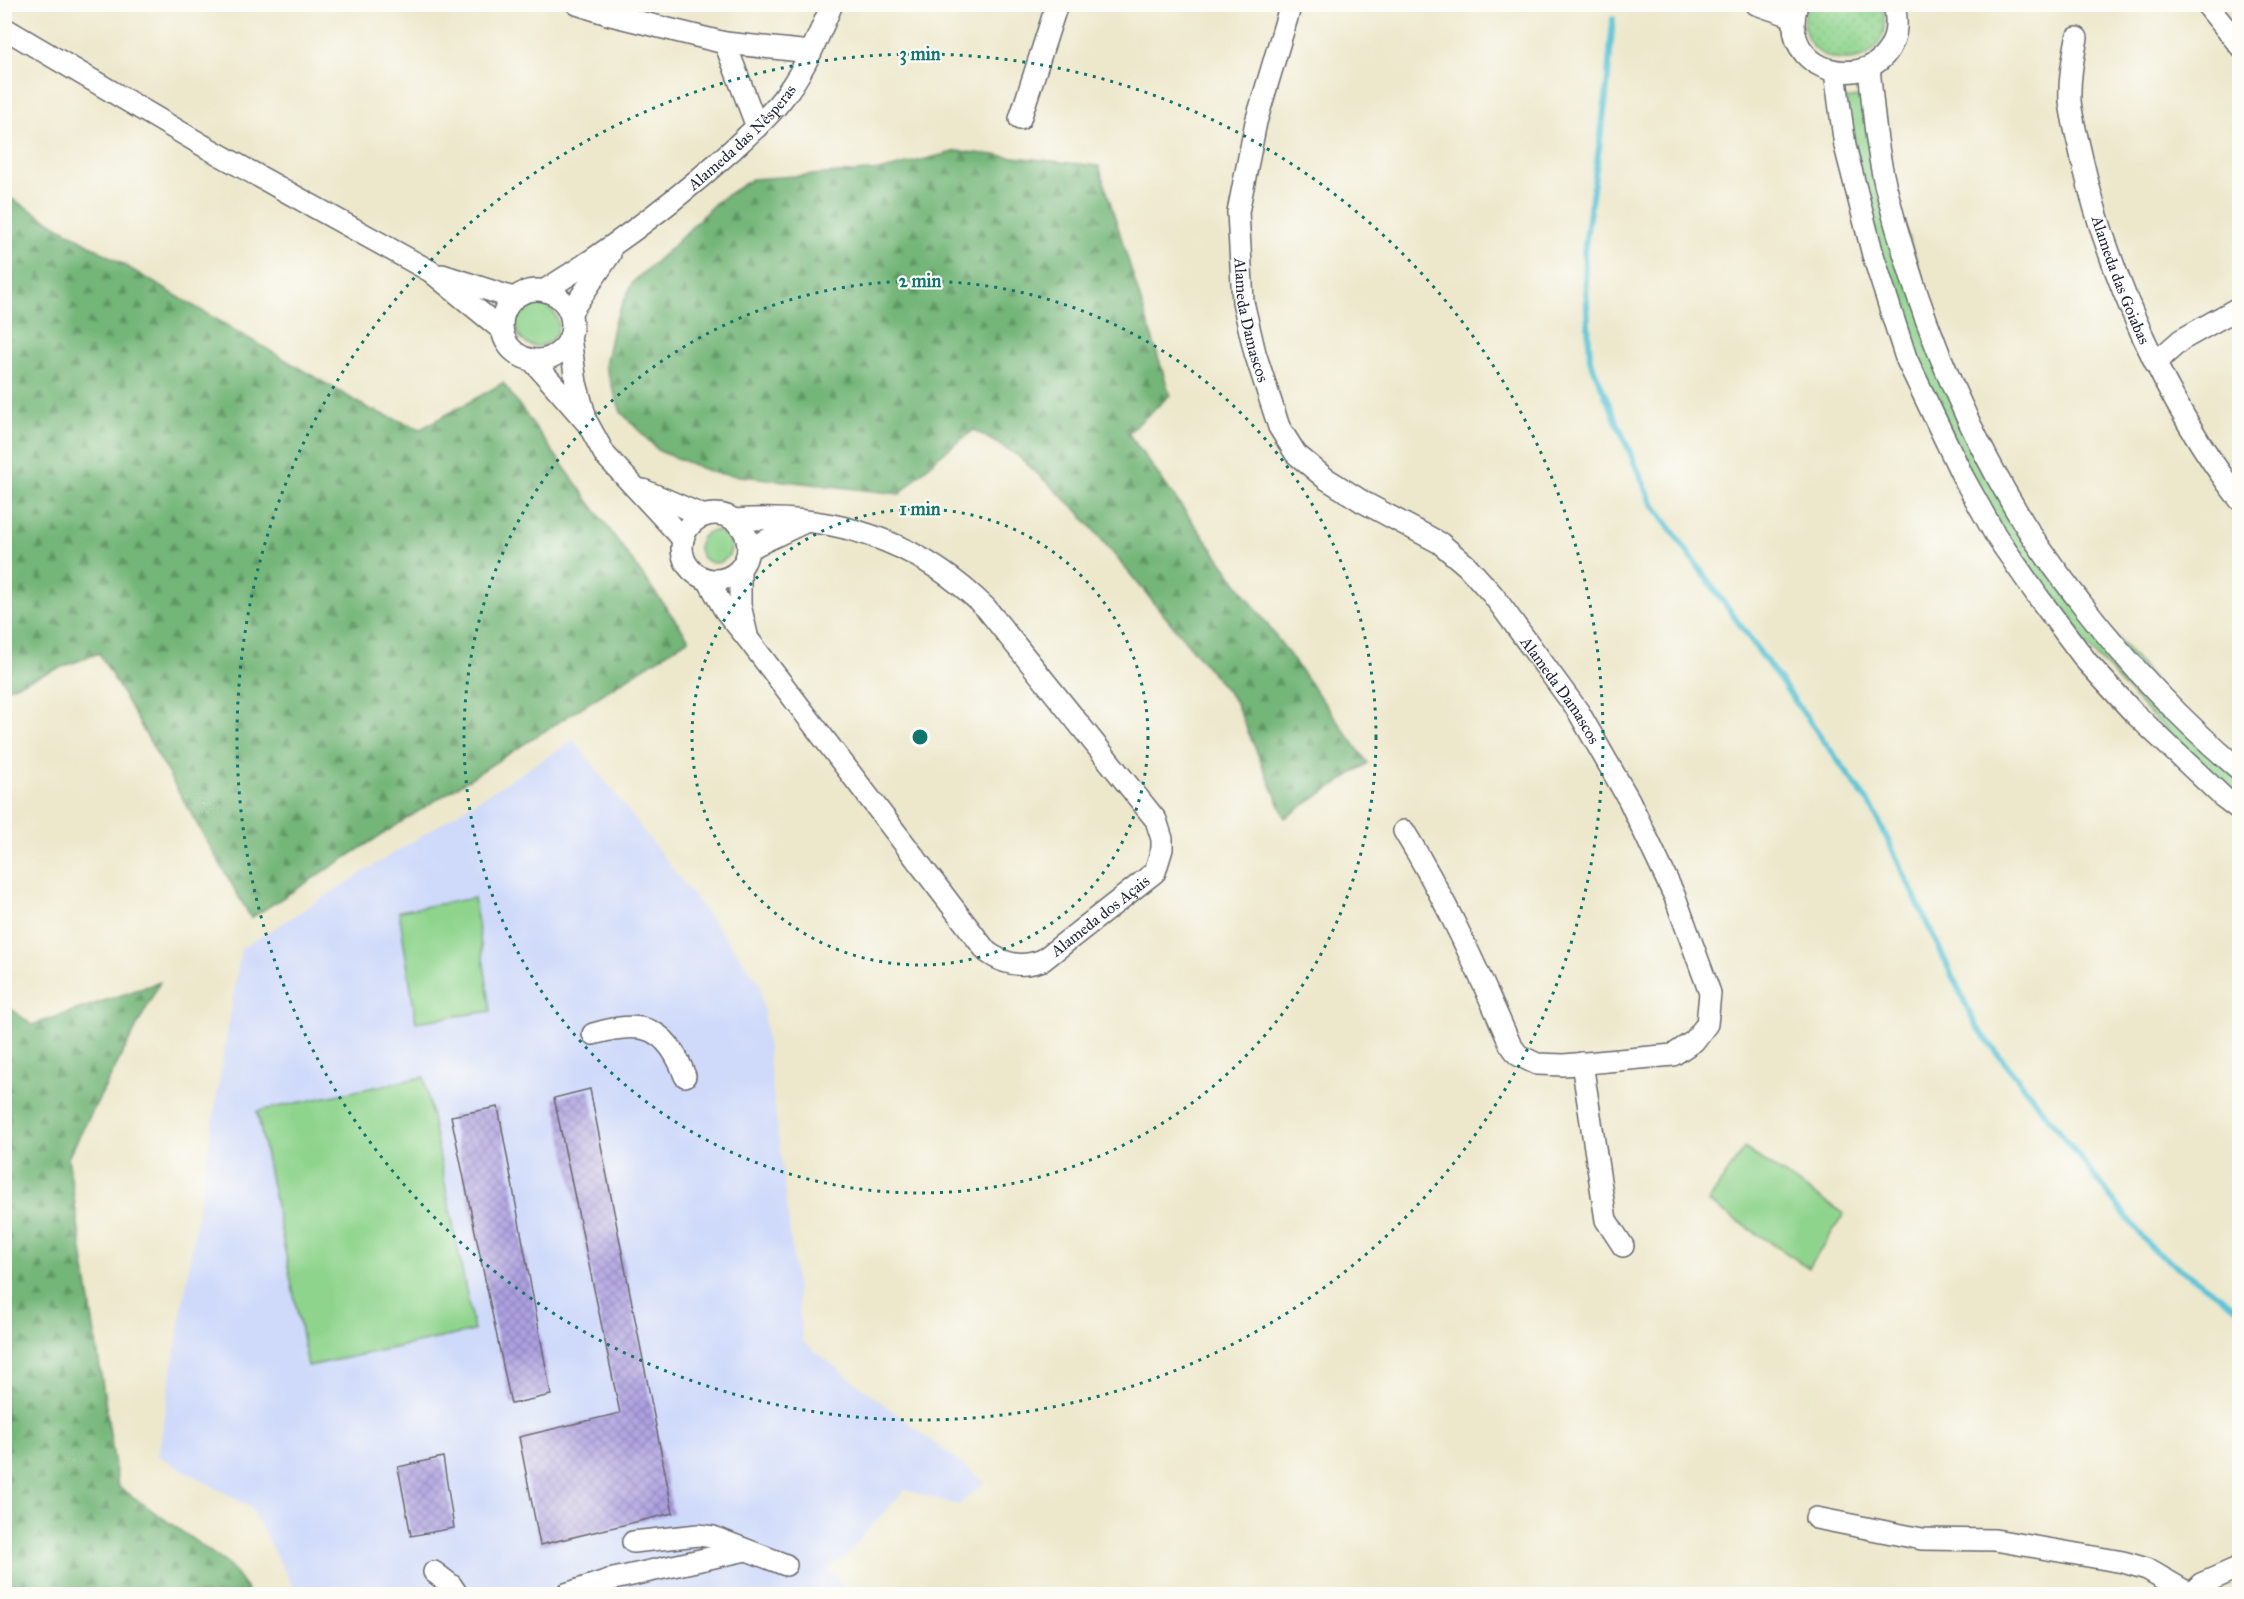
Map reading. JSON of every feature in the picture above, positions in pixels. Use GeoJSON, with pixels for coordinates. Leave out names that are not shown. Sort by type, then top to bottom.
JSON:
{"type":"FeatureCollection","features":[{"type":"Feature","properties":{"kind":"street"},"geometry":{"type":"LineString","coordinates":[[577,4],[613,10],[725,43],[812,52]]}},
{"type":"Feature","properties":{"kind":"street","name":"Alameda das Nêsperas"},"geometry":{"type":"LineString","coordinates":[[546,290],[619,241],[691,188],[757,127],[786,95],[812,52],[832,4]]}},
{"type":"Feature","properties":{"kind":"street"},"geometry":{"type":"LineString","coordinates":[[1020,119],[1057,4]]}},
{"type":"Feature","properties":{"kind":"street","name":"Alameda Damascos"},"geometry":{"type":"LineString","coordinates":[[1291,4],[1256,122],[1238,212],[1243,302],[1255,353],[1279,427],[1296,454],[1325,478],[1363,502],[1440,543],[1467,566],[1493,595],[1578,711],[1629,800],[1675,897],[1710,993],[1707,1024],[1694,1041],[1673,1055],[1564,1065],[1538,1064],[1518,1055],[1510,1044],[1467,945],[1428,870],[1404,831]]}},
{"type":"Feature","properties":{"kind":"street"},"geometry":{"type":"LineString","coordinates":[[1756,4],[1795,11],[1795,32],[1800,46],[1809,58],[1821,67],[1846,73],[1869,68],[1884,56],[1894,39],[1898,19],[1894,4]]}},
{"type":"Feature","properties":{"kind":"street"},"geometry":{"type":"LineString","coordinates":[[2206,4],[2240,46]]}},
{"type":"Feature","properties":{"kind":"street"},"geometry":{"type":"LineString","coordinates":[[4,28],[204,146],[430,271],[502,330]]}},
{"type":"Feature","properties":{"kind":"street","name":"Alameda das Goiabas"},"geometry":{"type":"LineString","coordinates":[[2077,38],[2070,75],[2070,103],[2088,184],[2102,231],[2156,362],[2204,449],[2240,500]]}},
{"type":"Feature","properties":{"kind":"street"},"geometry":{"type":"LineString","coordinates":[[725,43],[757,127]]}},
{"type":"Feature","properties":{"kind":"street"},"geometry":{"type":"LineString","coordinates":[[1869,68],[1885,182],[1901,244],[1935,345],[1991,464],[2024,523],[2108,637],[2184,722],[2240,770]]}},
{"type":"Feature","properties":{"kind":"street"},"geometry":{"type":"LineString","coordinates":[[1835,72],[1845,146],[1873,255],[1906,358],[1963,477],[1996,536],[2087,662],[2134,713],[2223,797],[2240,810]]}},
{"type":"Feature","properties":{"kind":"street","name":"Alameda das Nêsperas"},"geometry":{"type":"LineString","coordinates":[[570,313],[619,241]]}},
{"type":"Feature","properties":{"kind":"street"},"geometry":{"type":"LineString","coordinates":[[430,271],[513,298]]}},
{"type":"Feature","properties":{"kind":"street"},"geometry":{"type":"LineString","coordinates":[[570,337],[555,355],[544,360],[521,357],[505,340],[502,318],[513,298],[523,292],[546,290],[565,303],[572,325],[570,337],[576,383],[588,424],[605,455],[683,539]]}},
{"type":"Feature","properties":{"kind":"street"},"geometry":{"type":"LineString","coordinates":[[2156,362],[2181,340],[2240,307]]}},
{"type":"Feature","properties":{"kind":"street"},"geometry":{"type":"LineString","coordinates":[[532,360],[588,424]]}},
{"type":"Feature","properties":{"kind":"street"},"geometry":{"type":"LineString","coordinates":[[637,487],[704,516]]}},
{"type":"Feature","properties":{"kind":"street"},"geometry":{"type":"LineString","coordinates":[[714,514],[725,515],[734,520],[742,527],[747,538],[746,560],[740,570],[731,577],[720,580],[708,580],[698,576],[684,560],[682,549],[687,529],[694,521],[714,514]]}},
{"type":"Feature","properties":{"kind":"street","name":"Alameda dos Açais"},"geometry":{"type":"LineString","coordinates":[[708,580],[724,609],[987,952],[995,958],[1014,965],[1034,964],[1043,960],[1155,872],[1162,849],[1162,839],[1156,820],[986,608],[946,573],[900,546],[855,529],[807,521],[761,518],[734,520]]}},
{"type":"Feature","properties":{"kind":"street"},"geometry":{"type":"LineString","coordinates":[[748,549],[807,521]]}},
{"type":"Feature","properties":{"kind":"street"},"geometry":{"type":"LineString","coordinates":[[740,570],[740,604],[748,639]]}},
{"type":"Feature","properties":{"kind":"street"},"geometry":{"type":"LineString","coordinates":[[593,1035],[619,1027],[642,1027],[663,1038],[679,1061],[685,1076]]}},
{"type":"Feature","properties":{"kind":"street"},"geometry":{"type":"LineString","coordinates":[[1582,1063],[1606,1220],[1623,1246]]}},
{"type":"Feature","properties":{"kind":"street"},"geometry":{"type":"LineString","coordinates":[[1816,1518],[1922,1539],[1995,1539],[2123,1562],[2147,1569],[2190,1594],[2201,1584],[2240,1567]]}},
{"type":"Feature","properties":{"kind":"street"},"geometry":{"type":"LineString","coordinates":[[633,1542],[698,1535],[713,1537],[786,1565]]}},
{"type":"Feature","properties":{"kind":"street"},"geometry":{"type":"LineString","coordinates":[[566,1594],[609,1580],[746,1550]]}},
{"type":"Feature","properties":{"kind":"street"},"geometry":{"type":"LineString","coordinates":[[434,1572],[451,1585],[457,1594]]}},
{"type":"Feature","properties":{"kind":"shaded area"},"geometry":{"type":"Polygon","coordinates":[[[574,740],[760,983],[803,1342],[985,1482],[958,1505],[905,1490],[848,1554],[828,1569],[852,1594],[297,1594],[250,1507],[158,1456],[241,949],[574,740]]]}},
{"type":"Feature","properties":{"kind":"green space"},"geometry":{"type":"Polygon","coordinates":[[[1808,4],[1882,5],[1884,30],[1876,48],[1861,57],[1843,60],[1826,56],[1812,45],[1805,27],[1808,4]]]}},
{"type":"Feature","properties":{"kind":"green space"},"geometry":{"type":"Polygon","coordinates":[[[1856,97],[1864,101],[1867,120],[2003,507],[2239,778],[2239,795],[2208,770],[2145,709],[2085,644],[1991,514],[1904,332],[1875,244],[1846,99],[1856,97]]]}},
{"type":"Feature","properties":{"kind":"green space"},"geometry":{"type":"Polygon","coordinates":[[[957,151],[1099,166],[1170,395],[1128,433],[1368,763],[1285,818],[1235,701],[1078,511],[1017,455],[974,430],[935,459],[900,494],[714,473],[659,451],[621,412],[605,366],[614,322],[633,282],[673,246],[716,202],[752,179],[883,170],[957,151]]]}},
{"type":"Feature","properties":{"kind":"green space"},"geometry":{"type":"Polygon","coordinates":[[[5,195],[369,409],[421,429],[503,383],[689,639],[251,918],[99,653],[5,689],[5,195]]]}},
{"type":"Feature","properties":{"kind":"green space"},"geometry":{"type":"Polygon","coordinates":[[[537,304],[552,310],[558,325],[552,340],[537,346],[522,340],[516,325],[522,310],[537,304]]]}},
{"type":"Feature","properties":{"kind":"green space"},"geometry":{"type":"Polygon","coordinates":[[[715,531],[726,536],[731,547],[726,558],[715,563],[704,558],[699,547],[704,536],[715,531]]]}},
{"type":"Feature","properties":{"kind":"green space"},"geometry":{"type":"Polygon","coordinates":[[[474,898],[491,1011],[416,1022],[399,911],[474,898]]]}},
{"type":"Feature","properties":{"kind":"green space"},"geometry":{"type":"Polygon","coordinates":[[[160,982],[68,1158],[118,1486],[230,1566],[250,1594],[5,1594],[5,1004],[32,1025],[160,982]]]}},
{"type":"Feature","properties":{"kind":"green space"},"geometry":{"type":"Polygon","coordinates":[[[424,1077],[474,1331],[308,1366],[257,1111],[424,1077]]]}},
{"type":"Feature","properties":{"kind":"green space"},"geometry":{"type":"Polygon","coordinates":[[[1744,1148],[1844,1214],[1809,1268],[1708,1202],[1744,1148]]]}},
{"type":"Feature","properties":{"kind":"building"},"geometry":{"type":"Polygon","coordinates":[[[590,1089],[673,1513],[540,1545],[519,1437],[620,1413],[554,1098],[590,1089]]]}},
{"type":"Feature","properties":{"kind":"building"},"geometry":{"type":"Polygon","coordinates":[[[498,1107],[551,1395],[511,1404],[451,1116],[498,1107]]]}},
{"type":"Feature","properties":{"kind":"building"},"geometry":{"type":"Polygon","coordinates":[[[443,1457],[454,1528],[411,1536],[398,1467],[443,1457]]]}},
{"type":"Feature","properties":{"kind":"waterway"},"geometry":{"type":"LineString","coordinates":[[1613,19],[1606,98],[1584,252],[1590,360],[1652,503],[1873,809],[1976,1026],[2152,1249],[2235,1307],[2240,1308]]}}]}
